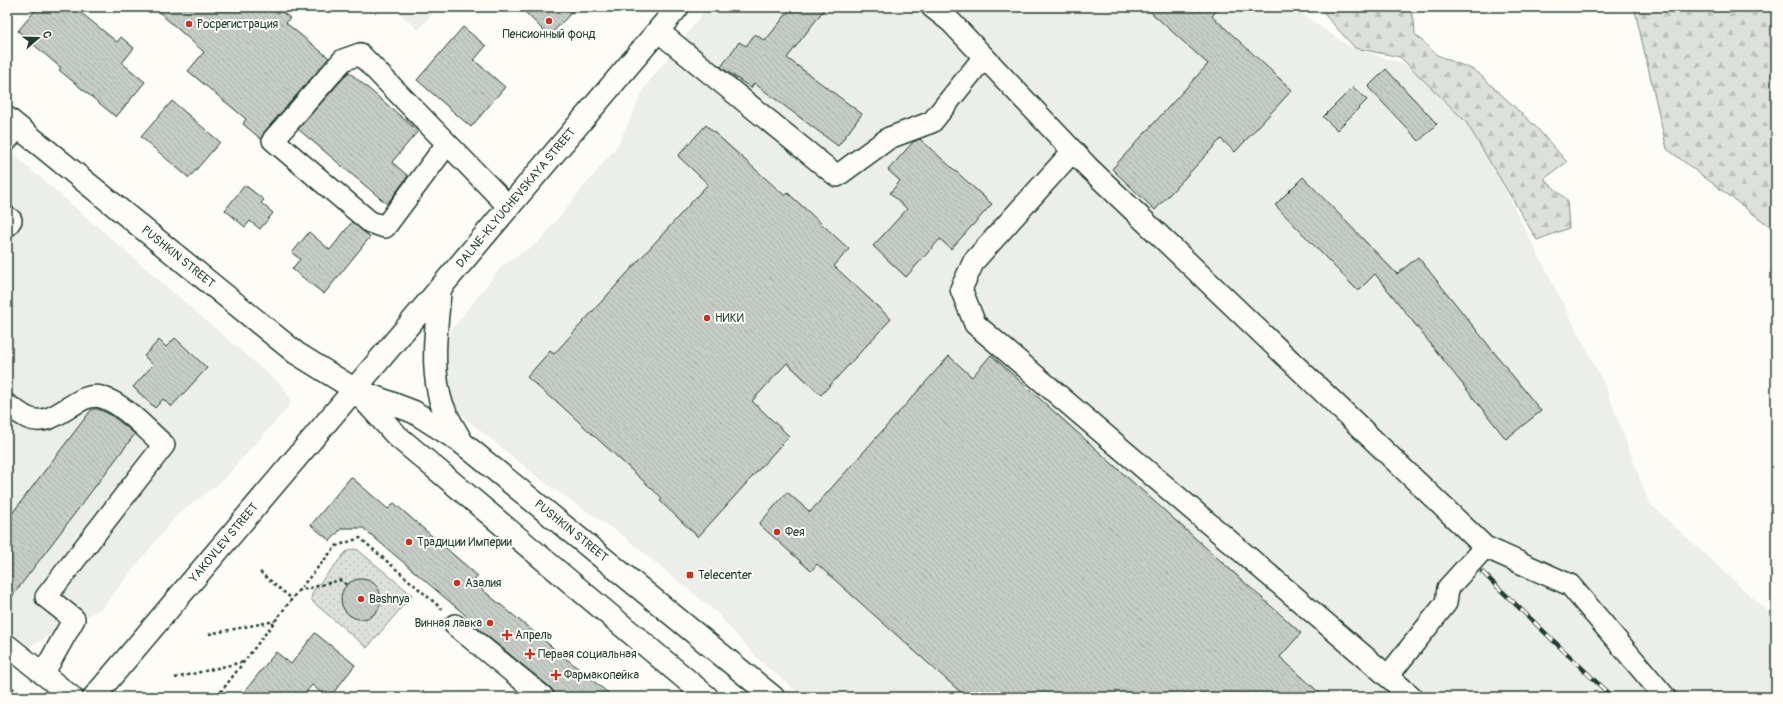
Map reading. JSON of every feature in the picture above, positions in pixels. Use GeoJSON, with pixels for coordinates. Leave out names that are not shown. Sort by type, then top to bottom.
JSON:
{"type":"FeatureCollection","features":[{"type":"Feature","properties":{"kind":"main road","name":"DALNE-KLYUCHEVSKAYA STREET"},"geometry":{"type":"LineString","coordinates":[[354,389],[678,7]]}},
{"type":"Feature","properties":{"kind":"main road","name":"PUSHKIN STREET"},"geometry":{"type":"LineString","coordinates":[[11,128],[296,353],[354,389],[414,412],[462,442],[773,697]]}},
{"type":"Feature","properties":{"kind":"main road"},"geometry":{"type":"LineString","coordinates":[[440,288],[435,358],[438,389],[445,411],[462,442]]}},
{"type":"Feature","properties":{"kind":"main road","name":"PUSHKIN STREET"},"geometry":{"type":"LineString","coordinates":[[354,389],[397,436],[707,697]]}},
{"type":"Feature","properties":{"kind":"main road","name":"YAKOVLEV STREET"},"geometry":{"type":"LineString","coordinates":[[94,697],[354,389]]}},
{"type":"Feature","properties":{"kind":"street"},"geometry":{"type":"LineString","coordinates":[[932,7],[951,22],[1073,151],[1485,547],[1570,586],[1665,697]]}},
{"type":"Feature","properties":{"kind":"street"},"geometry":{"type":"LineString","coordinates":[[658,31],[837,176],[889,138],[932,122],[984,57]]}},
{"type":"Feature","properties":{"kind":"street"},"geometry":{"type":"LineString","coordinates":[[447,144],[385,227],[370,222],[273,140],[343,60],[360,54],[509,207]]}},
{"type":"Feature","properties":{"kind":"street"},"geometry":{"type":"LineString","coordinates":[[1073,151],[974,261],[961,289],[975,324],[1412,697]]}},
{"type":"Feature","properties":{"kind":"street"},"geometry":{"type":"LineString","coordinates":[[7,217],[11,220],[7,226]]}},
{"type":"Feature","properties":{"kind":"street"},"geometry":{"type":"LineString","coordinates":[[7,405],[29,418],[41,419],[51,418],[92,396],[102,397],[121,408],[164,445],[46,597],[74,618],[43,674]]}},
{"type":"Feature","properties":{"kind":"street"},"geometry":{"type":"LineString","coordinates":[[1388,676],[1446,603],[1448,588],[1485,547]]}},
{"type":"Feature","properties":{"kind":"street"},"geometry":{"type":"LineString","coordinates":[[455,624],[543,697]]}},
{"type":"Feature","properties":{"kind":"street"},"geometry":{"type":"LineString","coordinates":[[7,645],[72,697]]}},
{"type":"Feature","properties":{"kind":"path"},"geometry":{"type":"LineString","coordinates":[[217,697],[298,591],[336,546],[360,538],[441,608],[455,624]]}},
{"type":"Feature","properties":{"kind":"path"},"geometry":{"type":"LineString","coordinates":[[260,572],[292,599]]}},
{"type":"Feature","properties":{"kind":"path"},"geometry":{"type":"LineString","coordinates":[[298,591],[340,580],[347,585]]}},
{"type":"Feature","properties":{"kind":"path"},"geometry":{"type":"LineString","coordinates":[[209,634],[275,621]]}},
{"type":"Feature","properties":{"kind":"path"},"geometry":{"type":"LineString","coordinates":[[175,678],[244,662]]}},
{"type":"Feature","properties":{"kind":"path"},"geometry":{"type":"LineString","coordinates":[[7,684],[24,697]]}},
{"type":"Feature","properties":{"kind":"shaded area"},"geometry":{"type":"Polygon","coordinates":[[[393,7],[431,7],[435,11],[418,30],[393,7]]]}},
{"type":"Feature","properties":{"kind":"shaded area"},"geometry":{"type":"Polygon","coordinates":[[[708,7],[1296,7],[1299,12],[1350,47],[1395,61],[1429,74],[1469,119],[1606,388],[1649,503],[1776,619],[1776,697],[804,697],[760,661],[716,612],[622,535],[548,485],[466,419],[457,409],[450,394],[445,375],[447,343],[452,329],[502,266],[539,242],[618,145],[645,87],[708,7]]]}},
{"type":"Feature","properties":{"kind":"shaded area"},"geometry":{"type":"Polygon","coordinates":[[[7,149],[282,386],[290,399],[290,405],[224,479],[175,517],[102,608],[29,647],[7,630],[7,149]]]}},
{"type":"Feature","properties":{"kind":"green space"},"geometry":{"type":"Polygon","coordinates":[[[1321,7],[1409,7],[1414,20],[1415,34],[1437,55],[1476,71],[1535,126],[1567,162],[1544,179],[1567,200],[1569,228],[1537,240],[1466,122],[1400,57],[1355,48],[1326,16],[1321,7]]]}},
{"type":"Feature","properties":{"kind":"green space"},"geometry":{"type":"Polygon","coordinates":[[[1636,7],[1776,7],[1776,231],[1667,149],[1635,11],[1636,7]]]}},
{"type":"Feature","properties":{"kind":"green space"},"geometry":{"type":"Polygon","coordinates":[[[353,549],[358,550],[412,595],[367,648],[313,602],[311,598],[313,591],[346,552],[353,549]]]}},
{"type":"Feature","properties":{"kind":"building"},"geometry":{"type":"Polygon","coordinates":[[[38,7],[74,7],[117,42],[121,37],[134,48],[122,63],[145,82],[116,117],[59,70],[61,68],[18,31],[38,7]]]}},
{"type":"Feature","properties":{"kind":"building"},"geometry":{"type":"Polygon","coordinates":[[[153,7],[276,7],[290,18],[286,23],[329,58],[264,132],[261,139],[243,124],[246,119],[188,71],[204,52],[153,7]]]}},
{"type":"Feature","properties":{"kind":"building","name":"Пенсионный фонд"},"geometry":{"type":"Polygon","coordinates":[[[520,7],[577,7],[549,36],[520,7]]]}},
{"type":"Feature","properties":{"kind":"building"},"geometry":{"type":"Polygon","coordinates":[[[792,7],[826,7],[787,58],[862,114],[838,146],[754,83],[751,88],[721,67],[739,42],[746,46],[755,34],[765,41],[792,7]]]}},
{"type":"Feature","properties":{"kind":"building"},"geometry":{"type":"Polygon","coordinates":[[[1145,7],[1220,7],[1212,16],[1292,90],[1235,152],[1221,139],[1155,210],[1112,169],[1208,64],[1145,7]]]}},
{"type":"Feature","properties":{"kind":"building"},"geometry":{"type":"Polygon","coordinates":[[[463,27],[486,46],[474,60],[505,87],[471,127],[417,80],[463,27]]]}},
{"type":"Feature","properties":{"kind":"building"},"geometry":{"type":"Polygon","coordinates":[[[1386,69],[1437,124],[1419,141],[1368,87],[1386,69]]]}},
{"type":"Feature","properties":{"kind":"building"},"geometry":{"type":"Polygon","coordinates":[[[349,72],[418,131],[392,162],[408,176],[387,204],[298,129],[349,72]]]}},
{"type":"Feature","properties":{"kind":"building"},"geometry":{"type":"Polygon","coordinates":[[[1353,87],[1367,100],[1337,130],[1323,117],[1353,87]]]}},
{"type":"Feature","properties":{"kind":"building"},"geometry":{"type":"Polygon","coordinates":[[[172,101],[220,142],[189,178],[141,137],[172,101]]]}},
{"type":"Feature","properties":{"kind":"building","name":"НИКИ"},"geometry":{"type":"Polygon","coordinates":[[[706,125],[785,196],[788,193],[849,249],[834,266],[891,319],[821,395],[787,363],[752,401],[789,436],[698,537],[660,501],[662,498],[554,399],[553,400],[527,377],[550,351],[554,354],[708,184],[678,156],[706,125]]]}},
{"type":"Feature","properties":{"kind":"building"},"geometry":{"type":"Polygon","coordinates":[[[920,139],[992,204],[951,249],[940,239],[906,277],[873,246],[907,209],[890,193],[900,181],[888,170],[913,142],[920,139]]]}},
{"type":"Feature","properties":{"kind":"building"},"geometry":{"type":"Polygon","coordinates":[[[1303,177],[1397,274],[1418,257],[1541,411],[1506,439],[1375,274],[1358,291],[1275,205],[1303,177]]]}},
{"type":"Feature","properties":{"kind":"building"},"geometry":{"type":"Polygon","coordinates":[[[245,185],[264,200],[261,203],[273,213],[260,229],[250,221],[245,227],[225,210],[245,185]]]}},
{"type":"Feature","properties":{"kind":"building"},"geometry":{"type":"Polygon","coordinates":[[[352,222],[370,237],[324,294],[292,269],[300,259],[292,253],[309,232],[330,250],[352,222]]]}},
{"type":"Feature","properties":{"kind":"building"},"geometry":{"type":"Polygon","coordinates":[[[175,338],[207,368],[171,407],[163,399],[155,408],[133,387],[153,365],[144,356],[159,340],[166,347],[175,338]]]}},
{"type":"Feature","properties":{"kind":"building"},"geometry":{"type":"Polygon","coordinates":[[[991,355],[1301,633],[1280,657],[1324,697],[966,697],[817,564],[811,571],[759,524],[787,492],[810,512],[949,356],[972,377],[991,355]]]}},
{"type":"Feature","properties":{"kind":"building"},"geometry":{"type":"Polygon","coordinates":[[[92,409],[98,409],[111,415],[135,434],[7,603],[7,520],[92,409]]]}},
{"type":"Feature","properties":{"kind":"building"},"geometry":{"type":"Polygon","coordinates":[[[351,477],[388,509],[394,503],[478,576],[473,582],[613,697],[555,697],[551,688],[469,621],[470,619],[363,528],[342,528],[330,541],[311,525],[351,477]]]}},
{"type":"Feature","properties":{"kind":"building","name":"Bashnya"},"geometry":{"type":"Polygon","coordinates":[[[365,579],[372,582],[378,588],[381,599],[380,607],[372,616],[365,619],[357,619],[350,616],[342,607],[341,595],[344,588],[353,580],[365,579]]]}},
{"type":"Feature","properties":{"kind":"building"},"geometry":{"type":"Polygon","coordinates":[[[315,633],[355,665],[330,697],[327,697],[312,685],[302,697],[240,697],[276,652],[291,664],[315,633]]]}},
{"type":"Feature","properties":{"kind":"railway"},"geometry":{"type":"LineString","coordinates":[[1482,572],[1612,697]]}},
{"type":"Feature","properties":{"kind":"place","name":"Пенсионный фонд"},"geometry":{"type":"Point","coordinates":[549,21]}},
{"type":"Feature","properties":{"kind":"place","name":"Росрегистрация"},"geometry":{"type":"Point","coordinates":[189,24]}},
{"type":"Feature","properties":{"kind":"place","name":"НИКИ"},"geometry":{"type":"Point","coordinates":[707,318]}},
{"type":"Feature","properties":{"kind":"place","name":"Фея"},"geometry":{"type":"Point","coordinates":[777,532]}},
{"type":"Feature","properties":{"kind":"place","name":"Традиции Империи"},"geometry":{"type":"Point","coordinates":[409,542]}},
{"type":"Feature","properties":{"kind":"place","name":"Telecenter"},"geometry":{"type":"Point","coordinates":[690,575]}},
{"type":"Feature","properties":{"kind":"place","name":"Азалия"},"geometry":{"type":"Point","coordinates":[457,583]}},
{"type":"Feature","properties":{"kind":"place","name":"Bashnya"},"geometry":{"type":"Point","coordinates":[361,599]}},
{"type":"Feature","properties":{"kind":"place","name":"Винная лавка"},"geometry":{"type":"Point","coordinates":[490,623]}},
{"type":"Feature","properties":{"kind":"place","name":"Апрель"},"geometry":{"type":"Point","coordinates":[507,635]}},
{"type":"Feature","properties":{"kind":"place","name":"Первая социальная"},"geometry":{"type":"Point","coordinates":[530,654]}},
{"type":"Feature","properties":{"kind":"place","name":"Фармакопейка"},"geometry":{"type":"Point","coordinates":[556,675]}}]}
